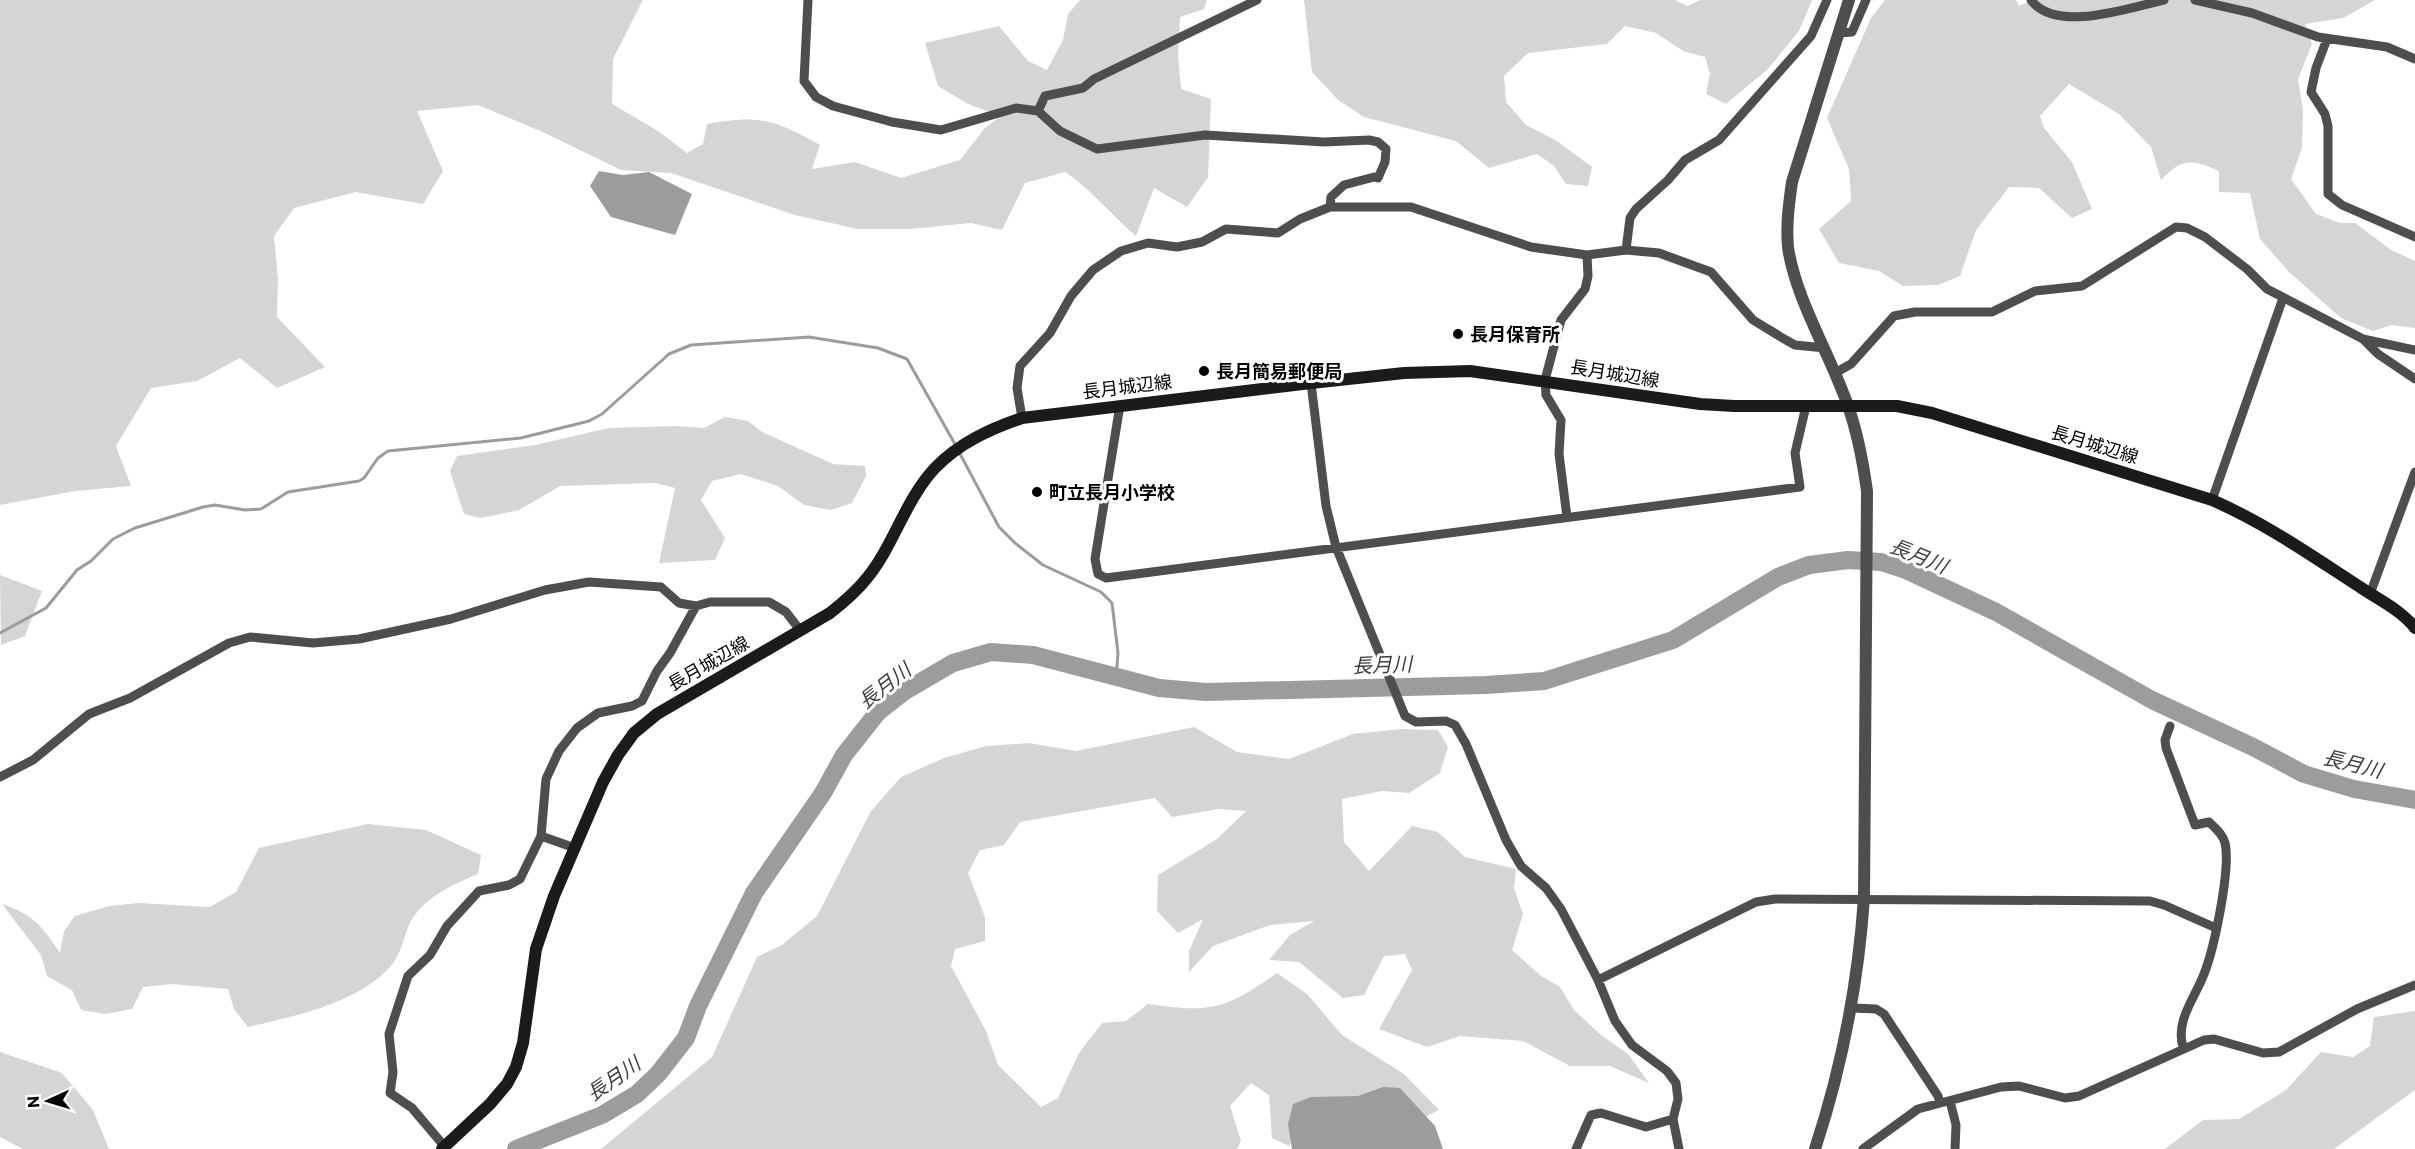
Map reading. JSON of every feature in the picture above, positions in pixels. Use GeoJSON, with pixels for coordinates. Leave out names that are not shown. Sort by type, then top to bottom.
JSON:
{"type":"FeatureCollection","features":[{"type":"Feature","properties":{"kind":"main road","name":"長月城辺線"},"geometry":{"type":"LineString","coordinates":[[444,1148],[490,1104],[507,1084],[516,1067],[523,1043],[536,950],[603,782],[634,733],[657,714],[850,598],[868,577],[918,490],[950,454],[980,435],[1022,418],[1311,382],[1445,371],[1470,371],[1545,380],[1700,404],[1898,406],[1932,413],[2212,500],[2247,516],[2395,609],[2415,628]]}},
{"type":"Feature","properties":{"kind":"street"},"geometry":{"type":"LineString","coordinates":[[808,0],[804,81],[816,97],[833,106],[892,122],[941,130],[1016,108],[1038,111],[1060,131],[1097,149],[1204,135],[1313,142],[1369,140],[1386,149],[1385,162],[1378,178],[1344,185],[1331,197],[1330,207]]}},
{"type":"Feature","properties":{"kind":"street"},"geometry":{"type":"LineString","coordinates":[[1038,111],[1045,96],[1083,88],[1094,79],[1257,0]]}},
{"type":"Feature","properties":{"kind":"street"},"geometry":{"type":"LineString","coordinates":[[1626,250],[1630,219],[1636,209],[1668,180],[1685,160],[1719,140],[1811,36],[1827,0]]}},
{"type":"Feature","properties":{"kind":"street"},"geometry":{"type":"LineString","coordinates":[[1815,1149],[1839,1069],[1860,956],[1864,898],[1867,492],[1860,443],[1848,405],[1798,284],[1788,247],[1788,209],[1792,182],[1850,0]]}},
{"type":"Feature","properties":{"kind":"street"},"geometry":{"type":"LineString","coordinates":[[1839,33],[1852,32],[1866,0]]}},
{"type":"Feature","properties":{"kind":"street"},"geometry":{"type":"LineString","coordinates":[[2031,0],[2049,13],[2092,17],[2113,15],[2164,0]]}},
{"type":"Feature","properties":{"kind":"street"},"geometry":{"type":"LineString","coordinates":[[2195,0],[2252,14],[2327,39],[2386,47],[2415,59]]}},
{"type":"Feature","properties":{"kind":"street"},"geometry":{"type":"LineString","coordinates":[[2327,39],[2316,68],[2311,92],[2325,114],[2328,126],[2328,194],[2342,205],[2415,237]]}},
{"type":"Feature","properties":{"kind":"street"},"geometry":{"type":"LineString","coordinates":[[1022,418],[1017,388],[1020,366],[1050,333],[1071,296],[1093,270],[1121,251],[1148,243],[1177,247],[1202,242],[1226,229],[1278,233],[1300,219],[1330,207],[1411,207],[1531,247],[1587,255],[1626,250],[1659,253],[1711,272],[1753,320],[1795,345],[1825,348]]}},
{"type":"Feature","properties":{"kind":"street"},"geometry":{"type":"LineString","coordinates":[[1835,373],[1851,364],[1894,316],[1915,312],[1992,312],[2035,291],[2082,286],[2175,227],[2187,228],[2205,237],[2247,269],[2267,289],[2283,298],[2363,339],[2415,350]]}},
{"type":"Feature","properties":{"kind":"street"},"geometry":{"type":"LineString","coordinates":[[1567,517],[1559,454],[1561,420],[1546,394],[1545,380],[1561,320],[1585,289],[1588,276],[1587,255]]}},
{"type":"Feature","properties":{"kind":"street"},"geometry":{"type":"LineString","coordinates":[[2212,500],[2283,298]]}},
{"type":"Feature","properties":{"kind":"street"},"geometry":{"type":"LineString","coordinates":[[2363,339],[2378,354],[2415,380]]}},
{"type":"Feature","properties":{"kind":"street"},"geometry":{"type":"LineString","coordinates":[[1311,382],[1326,506],[1336,547],[1405,716],[1416,722],[1446,721],[1455,725],[1466,744],[1506,840],[1521,866],[1546,888],[1561,909],[1598,980],[1615,1021],[1632,1046],[1667,1071],[1676,1083],[1678,1099],[1672,1119],[1679,1149]]}},
{"type":"Feature","properties":{"kind":"street"},"geometry":{"type":"LineString","coordinates":[[1120,405],[1095,559],[1098,574],[1106,578],[1567,517],[1730,498],[1800,487],[1796,453],[1806,406]]}},
{"type":"Feature","properties":{"kind":"street"},"geometry":{"type":"LineString","coordinates":[[2370,594],[2415,472]]}},
{"type":"Feature","properties":{"kind":"street"},"geometry":{"type":"LineString","coordinates":[[0,777],[33,760],[89,714],[130,698],[229,643],[250,637],[313,642],[359,639],[451,619],[545,590],[590,582],[661,587],[679,603],[696,606],[710,602],[769,602],[786,612],[800,630]]}},
{"type":"Feature","properties":{"kind":"street"},"geometry":{"type":"LineString","coordinates":[[444,1148],[412,1108],[390,1093],[393,1072],[388,1034],[408,976],[430,955],[447,926],[478,891],[509,885],[520,879],[540,836],[546,779],[559,751],[577,728],[598,713],[632,706],[642,701],[696,606]]}},
{"type":"Feature","properties":{"kind":"street"},"geometry":{"type":"LineString","coordinates":[[2170,726],[2165,740],[2166,748],[2195,825],[2209,822],[2221,833],[2226,853],[2216,928],[2205,973],[2181,1024],[2180,1036],[2183,1047]]}},
{"type":"Feature","properties":{"kind":"street"},"geometry":{"type":"LineString","coordinates":[[540,836],[575,848]]}},
{"type":"Feature","properties":{"kind":"street"},"geometry":{"type":"LineString","coordinates":[[1598,980],[1756,902],[1775,899],[2150,901],[2216,928]]}},
{"type":"Feature","properties":{"kind":"street"},"geometry":{"type":"LineString","coordinates":[[1863,1149],[1918,1109],[2001,1087],[2019,1086],[2065,1098],[2079,1096],[2183,1047],[2214,1039],[2263,1053],[2279,1052],[2357,1010],[2415,984]]}},
{"type":"Feature","properties":{"kind":"street"},"geometry":{"type":"LineString","coordinates":[[1852,1008],[1876,1010],[1884,1014],[1938,1096],[1945,1102],[1956,1125],[1955,1149]]}},
{"type":"Feature","properties":{"kind":"street"},"geometry":{"type":"LineString","coordinates":[[1576,1149],[1591,1115],[1600,1113],[1646,1127],[1672,1119]]}},
{"type":"Feature","properties":{"kind":"shaded area"},"geometry":{"type":"Polygon","coordinates":[[[0,0],[643,0],[613,59],[612,104],[658,131],[687,153],[703,144],[707,124],[740,120],[766,121],[791,130],[820,145],[812,169],[855,162],[901,178],[960,160],[985,128],[1001,116],[968,104],[938,86],[925,43],[999,26],[1028,61],[1047,70],[1063,40],[1068,14],[1080,0],[1207,0],[1204,9],[1180,17],[1178,55],[1181,89],[1211,99],[1208,177],[1187,207],[1154,188],[1136,236],[1065,172],[1025,183],[1002,230],[971,223],[910,229],[858,229],[795,215],[671,173],[621,170],[545,133],[478,105],[417,111],[443,171],[423,204],[356,192],[294,208],[274,236],[278,279],[277,317],[325,367],[277,388],[240,358],[197,381],[151,388],[116,446],[131,486],[75,491],[0,505],[0,0]]]}},
{"type":"Feature","properties":{"kind":"shaded area"},"geometry":{"type":"Polygon","coordinates":[[[1304,0],[1675,0],[1687,6],[1701,0],[1812,0],[1799,31],[1768,69],[1726,104],[1706,94],[1710,74],[1705,57],[1683,51],[1656,33],[1625,26],[1607,44],[1528,53],[1504,76],[1506,102],[1526,125],[1557,141],[1592,167],[1588,186],[1566,184],[1554,166],[1537,154],[1489,168],[1456,141],[1364,117],[1338,100],[1312,72],[1304,0]]]}},
{"type":"Feature","properties":{"kind":"shaded area"},"geometry":{"type":"Polygon","coordinates":[[[1885,0],[2016,0],[2019,6],[2033,0],[2375,0],[2343,18],[2305,24],[2312,44],[2298,79],[2303,110],[2302,148],[2291,179],[2316,214],[2340,223],[2355,223],[2391,250],[2415,261],[2415,328],[2392,325],[2373,331],[2341,318],[2289,272],[2260,239],[2250,193],[2219,192],[2219,171],[2202,164],[2181,164],[2161,180],[2151,147],[2119,114],[2069,84],[2040,116],[2044,128],[2072,162],[2092,209],[2072,218],[2039,188],[2009,187],[1976,230],[1960,276],[1938,285],[1903,286],[1879,271],[1839,263],[1819,229],[1851,201],[1849,169],[1827,118],[1871,18],[1885,0]]]}},
{"type":"Feature","properties":{"kind":"shaded area"},"geometry":{"type":"Polygon","coordinates":[[[599,171],[623,175],[649,172],[692,194],[675,235],[611,217],[590,186],[599,171]]]}},
{"type":"Feature","properties":{"kind":"shaded area"},"geometry":{"type":"Polygon","coordinates":[[[725,417],[748,421],[762,432],[833,464],[865,466],[866,476],[852,503],[831,510],[804,505],[778,486],[741,474],[712,481],[701,500],[725,538],[715,560],[659,563],[675,488],[655,483],[560,486],[519,510],[481,518],[464,514],[450,471],[457,456],[535,445],[609,428],[675,426],[704,428],[725,417]]]}},
{"type":"Feature","properties":{"kind":"shaded area"},"geometry":{"type":"Polygon","coordinates":[[[0,575],[42,591],[25,636],[1,645],[0,575]]]}},
{"type":"Feature","properties":{"kind":"shaded area"},"geometry":{"type":"Polygon","coordinates":[[[1194,727],[1237,752],[1289,759],[1353,734],[1401,729],[1438,730],[1448,747],[1440,773],[1409,793],[1382,791],[1342,799],[1344,842],[1369,871],[1412,826],[1438,832],[1465,857],[1516,869],[1514,888],[1523,914],[1512,950],[1540,975],[1560,987],[1574,1010],[1601,1035],[1628,1054],[1649,1083],[1610,1066],[1570,1066],[1523,1041],[1460,1036],[1427,1047],[1379,1029],[1412,970],[1405,954],[1384,956],[1364,995],[1343,998],[1299,962],[1269,960],[1290,935],[1314,921],[1270,925],[1213,946],[1189,972],[1189,951],[1203,919],[1178,933],[1157,911],[1158,875],[1217,839],[1246,811],[1219,809],[1172,817],[1155,798],[1020,822],[1004,845],[980,850],[968,873],[985,917],[985,941],[955,949],[951,966],[986,1031],[998,1065],[1041,1107],[1058,1098],[1079,1053],[1102,1023],[1126,1021],[1148,1004],[1187,1008],[1217,1006],[1244,995],[1277,973],[1307,994],[1342,1035],[1404,1074],[1439,1110],[1410,1125],[1306,1114],[1289,1146],[1272,1138],[1269,1095],[1251,1083],[1230,1106],[1241,1141],[1237,1149],[601,1149],[712,1057],[757,957],[782,945],[817,916],[871,811],[901,777],[944,758],[986,746],[1029,743],[1076,751],[1194,727]]]}},
{"type":"Feature","properties":{"kind":"shaded area"},"geometry":{"type":"Polygon","coordinates":[[[368,824],[426,830],[481,855],[478,874],[448,888],[421,907],[409,925],[394,962],[376,980],[324,1007],[248,1027],[234,1009],[228,989],[172,984],[143,987],[132,1009],[105,1014],[81,1010],[72,990],[47,976],[41,955],[2,904],[22,912],[36,922],[60,953],[64,931],[75,916],[109,906],[139,903],[210,907],[236,892],[259,848],[368,824]]]}},
{"type":"Feature","properties":{"kind":"shaded area"},"geometry":{"type":"Polygon","coordinates":[[[2415,1011],[2415,1090],[2334,1149],[2165,1149],[2203,1120],[2239,1119],[2286,1090],[2321,1052],[2353,1057],[2370,1046],[2374,1017],[2415,1011]]]}},
{"type":"Feature","properties":{"kind":"shaded area"},"geometry":{"type":"Polygon","coordinates":[[[0,1052],[62,1073],[93,1110],[109,1149],[23,1149],[0,1137],[0,1052]]]}},
{"type":"Feature","properties":{"kind":"shaded area"},"geometry":{"type":"Polygon","coordinates":[[[1383,1087],[1400,1088],[1435,1126],[1443,1149],[1292,1149],[1288,1124],[1293,1104],[1311,1097],[1358,1096],[1383,1087]]]}},
{"type":"Feature","properties":{"kind":"waterway"},"geometry":{"type":"LineString","coordinates":[[0,633],[46,608],[77,570],[91,561],[113,539],[135,528],[215,505],[245,510],[261,509],[288,492],[359,481],[364,478],[378,458],[388,451],[521,438],[589,421],[602,414],[669,354],[691,345],[809,337],[878,348],[907,359],[956,446]]}},
{"type":"Feature","properties":{"kind":"waterway"},"geometry":{"type":"LineString","coordinates":[[959,452],[999,527],[1015,543],[1043,565],[1101,592],[1112,603],[1118,653],[1116,678]]}},
{"type":"Feature","properties":{"kind":"waterway","name":"長月川"},"geometry":{"type":"LineString","coordinates":[[516,1149],[602,1115],[637,1094],[658,1074],[686,1038],[698,1006],[754,893],[823,793],[844,755],[878,712],[905,691],[953,663],[991,652],[1033,655],[1159,688],[1206,692],[1486,685],[1544,681],[1673,640],[1778,577],[1809,565],[1848,560],[1881,562],[1906,570],[1996,612],[2152,700],[2253,747],[2304,774],[2354,789],[2415,800]]}},
{"type":"Feature","properties":{"kind":"place","name":"長月保育所"},"geometry":{"type":"Point","coordinates":[1458,334]}},
{"type":"Feature","properties":{"kind":"place","name":"長月簡易郵便局"},"geometry":{"type":"Point","coordinates":[1204,371]}},
{"type":"Feature","properties":{"kind":"place","name":"町立長月小学校"},"geometry":{"type":"Point","coordinates":[1037,492]}}]}
